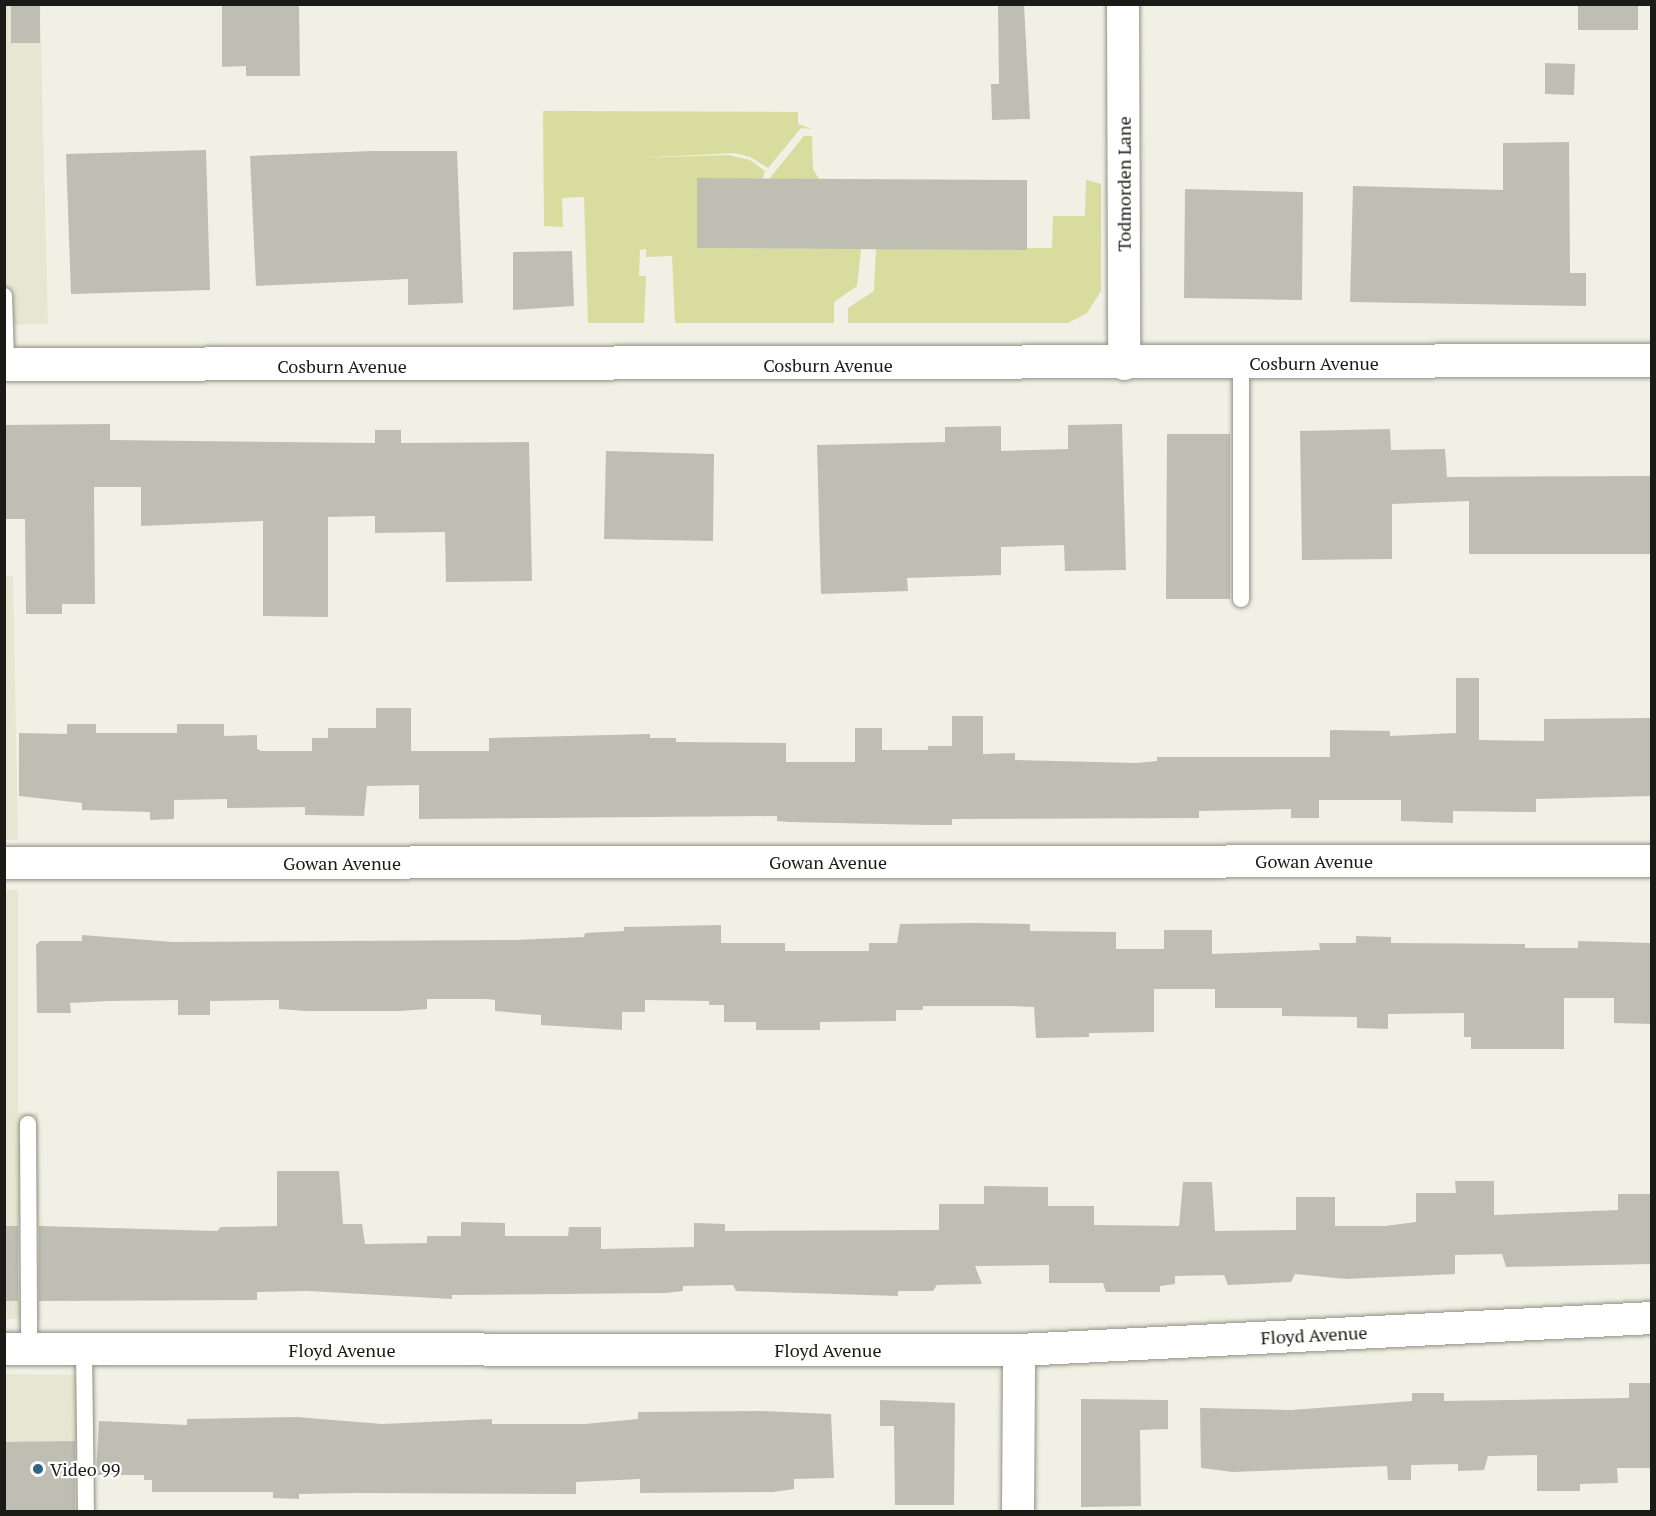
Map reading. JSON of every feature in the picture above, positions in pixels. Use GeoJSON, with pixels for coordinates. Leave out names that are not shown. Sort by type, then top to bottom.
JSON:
{"type":"FeatureCollection","features":[{"type":"Feature","properties":{"kind":"street","name":"Todmorden Lane"},"geometry":{"type":"LineString","coordinates":[[1123,4],[1124,364]]}},
{"type":"Feature","properties":{"kind":"street","name":"Cosburn Avenue"},"geometry":{"type":"LineString","coordinates":[[5,364],[1124,364],[1652,360]]}},
{"type":"Feature","properties":{"kind":"street","name":"Gowan Avenue"},"geometry":{"type":"LineString","coordinates":[[4,863],[1652,861]]}},
{"type":"Feature","properties":{"kind":"street","name":"Floyd Avenue"},"geometry":{"type":"LineString","coordinates":[[17,1349],[1019,1350],[1652,1318]]}},
{"type":"Feature","properties":{"kind":"street"},"geometry":{"type":"LineString","coordinates":[[1018,1512],[1019,1350]]}},
{"type":"Feature","properties":{"kind":"lane"},"geometry":{"type":"LineString","coordinates":[[4,296],[5,364]]}},
{"type":"Feature","properties":{"kind":"lane"},"geometry":{"type":"LineString","coordinates":[[1241,363],[1241,600]]}},
{"type":"Feature","properties":{"kind":"lane"},"geometry":{"type":"LineString","coordinates":[[17,1349],[28,1124]]}},
{"type":"Feature","properties":{"kind":"lane"},"geometry":{"type":"LineString","coordinates":[[84,1350],[86,1512]]}},
{"type":"Feature","properties":{"kind":"shaded area"},"geometry":{"type":"Polygon","coordinates":[[[4,5],[40,5],[48,324],[5,325],[4,5]]]}},
{"type":"Feature","properties":{"kind":"shaded area"},"geometry":{"type":"Polygon","coordinates":[[[4,576],[13,576],[18,840],[5,840],[4,576]]]}},
{"type":"Feature","properties":{"kind":"shaded area"},"geometry":{"type":"Polygon","coordinates":[[[4,890],[18,890],[18,1113],[38,1113],[40,1319],[5,1319],[4,890]]]}},
{"type":"Feature","properties":{"kind":"shaded area"},"geometry":{"type":"Polygon","coordinates":[[[5,1374],[94,1375],[95,1511],[5,1512],[5,1374]]]}},
{"type":"Feature","properties":{"kind":"green space"},"geometry":{"type":"Polygon","coordinates":[[[543,111],[798,112],[798,124],[812,129],[801,128],[768,168],[750,157],[734,153],[639,158],[728,155],[750,160],[765,171],[763,178],[697,248],[861,249],[857,286],[834,302],[834,323],[675,323],[672,256],[646,257],[646,249],[640,250],[639,276],[646,276],[644,323],[588,323],[584,197],[562,198],[563,227],[544,226],[543,111]]]}},
{"type":"Feature","properties":{"kind":"green space"},"geometry":{"type":"Polygon","coordinates":[[[804,136],[812,136],[813,169],[819,179],[769,179],[804,136]]]}},
{"type":"Feature","properties":{"kind":"green space"},"geometry":{"type":"Polygon","coordinates":[[[1086,180],[1101,184],[1101,291],[1087,313],[1068,323],[848,323],[848,308],[874,291],[876,249],[1052,248],[1053,216],[1085,216],[1086,180]]]}},
{"type":"Feature","properties":{"kind":"building"},"geometry":{"type":"Polygon","coordinates":[[[11,4],[40,4],[40,43],[11,43],[11,4]]]}},
{"type":"Feature","properties":{"kind":"building"},"geometry":{"type":"Polygon","coordinates":[[[222,4],[299,4],[300,76],[246,76],[246,66],[222,67],[222,4]]]}},
{"type":"Feature","properties":{"kind":"building"},"geometry":{"type":"Polygon","coordinates":[[[998,4],[1024,4],[1030,119],[992,120],[991,84],[999,84],[998,4]]]}},
{"type":"Feature","properties":{"kind":"building"},"geometry":{"type":"Polygon","coordinates":[[[1578,4],[1638,4],[1638,30],[1578,30],[1578,4]]]}},
{"type":"Feature","properties":{"kind":"building"},"geometry":{"type":"Polygon","coordinates":[[[1545,63],[1575,64],[1574,95],[1545,94],[1545,63]]]}},
{"type":"Feature","properties":{"kind":"building"},"geometry":{"type":"Polygon","coordinates":[[[1569,142],[1570,273],[1586,273],[1586,306],[1350,302],[1353,186],[1503,190],[1503,143],[1569,142]]]}},
{"type":"Feature","properties":{"kind":"building"},"geometry":{"type":"Polygon","coordinates":[[[206,150],[210,290],[71,294],[66,154],[206,150]]]}},
{"type":"Feature","properties":{"kind":"building"},"geometry":{"type":"Polygon","coordinates":[[[372,151],[457,151],[463,303],[408,305],[408,279],[256,286],[250,156],[372,151]]]}},
{"type":"Feature","properties":{"kind":"building"},"geometry":{"type":"Polygon","coordinates":[[[697,178],[1027,180],[1027,250],[697,248],[697,178]]]}},
{"type":"Feature","properties":{"kind":"building"},"geometry":{"type":"Polygon","coordinates":[[[1185,189],[1303,192],[1302,300],[1184,298],[1185,189]]]}},
{"type":"Feature","properties":{"kind":"building"},"geometry":{"type":"Polygon","coordinates":[[[572,251],[574,306],[513,310],[513,252],[572,251]]]}},
{"type":"Feature","properties":{"kind":"building"},"geometry":{"type":"Polygon","coordinates":[[[110,424],[110,440],[375,443],[375,430],[401,430],[401,443],[529,442],[532,581],[446,582],[445,532],[375,533],[375,516],[328,517],[328,617],[263,616],[263,521],[141,526],[141,487],[94,487],[95,604],[62,604],[62,614],[26,614],[25,519],[4,519],[4,425],[110,424]]]}},
{"type":"Feature","properties":{"kind":"building"},"geometry":{"type":"Polygon","coordinates":[[[1122,424],[1126,570],[1065,571],[1064,545],[1001,547],[1001,575],[907,578],[908,591],[821,594],[817,445],[945,442],[945,427],[1001,426],[1001,451],[1068,449],[1068,425],[1122,424]]]}},
{"type":"Feature","properties":{"kind":"building"},"geometry":{"type":"Polygon","coordinates":[[[1390,429],[1391,450],[1445,449],[1447,477],[1652,476],[1652,554],[1469,554],[1469,501],[1392,504],[1392,559],[1302,560],[1300,431],[1390,429]]]}},
{"type":"Feature","properties":{"kind":"building"},"geometry":{"type":"Polygon","coordinates":[[[1167,434],[1230,434],[1230,599],[1166,599],[1167,434]]]}},
{"type":"Feature","properties":{"kind":"building"},"geometry":{"type":"Polygon","coordinates":[[[606,451],[714,454],[713,541],[604,539],[606,451]]]}},
{"type":"Feature","properties":{"kind":"building"},"geometry":{"type":"Polygon","coordinates":[[[1456,678],[1479,678],[1479,740],[1544,741],[1544,719],[1652,718],[1652,796],[1536,799],[1536,812],[1453,811],[1453,823],[1401,821],[1401,800],[1319,800],[1319,818],[1291,818],[1291,809],[1199,811],[1199,818],[952,819],[952,825],[929,825],[789,822],[777,821],[777,816],[419,819],[419,785],[367,786],[364,816],[305,815],[305,807],[227,808],[227,799],[174,800],[174,819],[150,820],[150,812],[82,810],[82,803],[19,796],[19,733],[67,734],[67,724],[96,724],[96,733],[177,733],[177,724],[224,724],[224,736],[257,735],[257,749],[261,751],[312,751],[312,738],[328,738],[328,728],[376,728],[376,708],[411,708],[411,751],[489,751],[489,738],[650,734],[650,738],[676,738],[676,742],[786,743],[786,762],[855,762],[855,728],[882,728],[882,750],[928,750],[928,746],[952,746],[952,716],[983,716],[983,754],[1015,753],[1015,760],[1136,763],[1157,761],[1157,757],[1330,757],[1330,730],[1390,731],[1390,736],[1456,733],[1456,678]]]}},
{"type":"Feature","properties":{"kind":"building"},"geometry":{"type":"Polygon","coordinates":[[[900,924],[1030,924],[1030,931],[1116,932],[1116,949],[1164,949],[1164,930],[1212,930],[1212,954],[1320,950],[1319,943],[1356,943],[1356,936],[1391,937],[1391,943],[1525,944],[1525,948],[1578,948],[1578,941],[1651,943],[1652,1024],[1614,1023],[1614,998],[1564,998],[1564,1049],[1471,1049],[1471,1037],[1464,1037],[1464,1013],[1388,1014],[1388,1029],[1357,1028],[1357,1017],[1282,1016],[1282,1008],[1215,1008],[1215,989],[1154,989],[1154,1032],[1089,1033],[1089,1037],[1036,1038],[1034,1007],[1012,1006],[923,1006],[923,1010],[896,1010],[896,1021],[820,1022],[820,1030],[756,1030],[756,1022],[724,1022],[724,1005],[709,1005],[709,1001],[645,1000],[645,1012],[622,1012],[622,1030],[541,1025],[541,1015],[495,1011],[495,1000],[487,999],[427,999],[427,1009],[400,1011],[306,1011],[279,1009],[279,1000],[210,1001],[210,1015],[178,1015],[178,1000],[108,1001],[70,1003],[71,1013],[37,1013],[36,945],[40,941],[82,941],[82,935],[173,942],[514,940],[584,937],[585,933],[624,931],[624,927],[721,925],[721,943],[785,943],[785,951],[869,951],[869,943],[897,943],[900,924]]]}},
{"type":"Feature","properties":{"kind":"building"},"geometry":{"type":"Polygon","coordinates":[[[277,1171],[339,1171],[343,1224],[362,1224],[365,1244],[427,1243],[427,1236],[461,1236],[461,1222],[505,1223],[505,1236],[568,1236],[569,1227],[601,1227],[601,1249],[694,1247],[694,1223],[725,1224],[725,1231],[939,1230],[939,1204],[984,1204],[984,1186],[1048,1187],[1048,1206],[1094,1206],[1094,1225],[1179,1226],[1183,1182],[1212,1182],[1215,1231],[1296,1230],[1296,1197],[1335,1197],[1335,1226],[1385,1226],[1416,1222],[1416,1193],[1456,1193],[1455,1181],[1494,1181],[1494,1215],[1618,1210],[1618,1194],[1651,1194],[1651,1264],[1506,1267],[1502,1254],[1455,1255],[1455,1274],[1346,1279],[1295,1274],[1291,1282],[1228,1285],[1224,1275],[1175,1276],[1175,1284],[1160,1286],[1160,1292],[1106,1292],[1103,1283],[1049,1283],[1049,1265],[975,1266],[982,1284],[937,1285],[933,1291],[898,1291],[898,1296],[736,1291],[733,1285],[683,1286],[683,1291],[665,1293],[452,1295],[452,1299],[308,1291],[257,1292],[257,1300],[39,1301],[39,1226],[217,1231],[221,1227],[277,1226],[277,1171]]]}},
{"type":"Feature","properties":{"kind":"building"},"geometry":{"type":"Polygon","coordinates":[[[4,1226],[18,1226],[18,1301],[4,1301],[4,1226]]]}},
{"type":"Feature","properties":{"kind":"building"},"geometry":{"type":"Polygon","coordinates":[[[1629,1383],[1652,1383],[1652,1468],[1617,1468],[1618,1483],[1580,1484],[1580,1491],[1537,1491],[1537,1455],[1488,1456],[1484,1470],[1458,1471],[1458,1464],[1411,1465],[1411,1480],[1388,1480],[1387,1466],[1233,1472],[1201,1468],[1200,1408],[1291,1410],[1412,1401],[1412,1393],[1444,1393],[1444,1401],[1629,1398],[1629,1383]]]}},
{"type":"Feature","properties":{"kind":"building"},"geometry":{"type":"Polygon","coordinates":[[[1081,1399],[1168,1400],[1168,1429],[1140,1430],[1141,1506],[1081,1507],[1081,1399]]]}},
{"type":"Feature","properties":{"kind":"building"},"geometry":{"type":"Polygon","coordinates":[[[880,1400],[955,1403],[954,1505],[895,1505],[894,1426],[880,1426],[880,1400]]]}},
{"type":"Feature","properties":{"kind":"building"},"geometry":{"type":"Polygon","coordinates":[[[761,1411],[831,1414],[834,1478],[794,1479],[794,1489],[773,1492],[640,1493],[640,1479],[576,1482],[576,1494],[299,1494],[299,1499],[273,1498],[273,1492],[152,1492],[152,1480],[144,1480],[144,1475],[96,1475],[99,1421],[187,1425],[187,1419],[297,1417],[382,1424],[492,1419],[492,1424],[585,1424],[638,1419],[638,1412],[761,1411]]]}},
{"type":"Feature","properties":{"kind":"building"},"geometry":{"type":"Polygon","coordinates":[[[75,1441],[75,1512],[4,1512],[4,1442],[75,1441]]]}},
{"type":"Feature","properties":{"kind":"place","name":"Video 99"},"geometry":{"type":"Point","coordinates":[38,1469]}}]}
